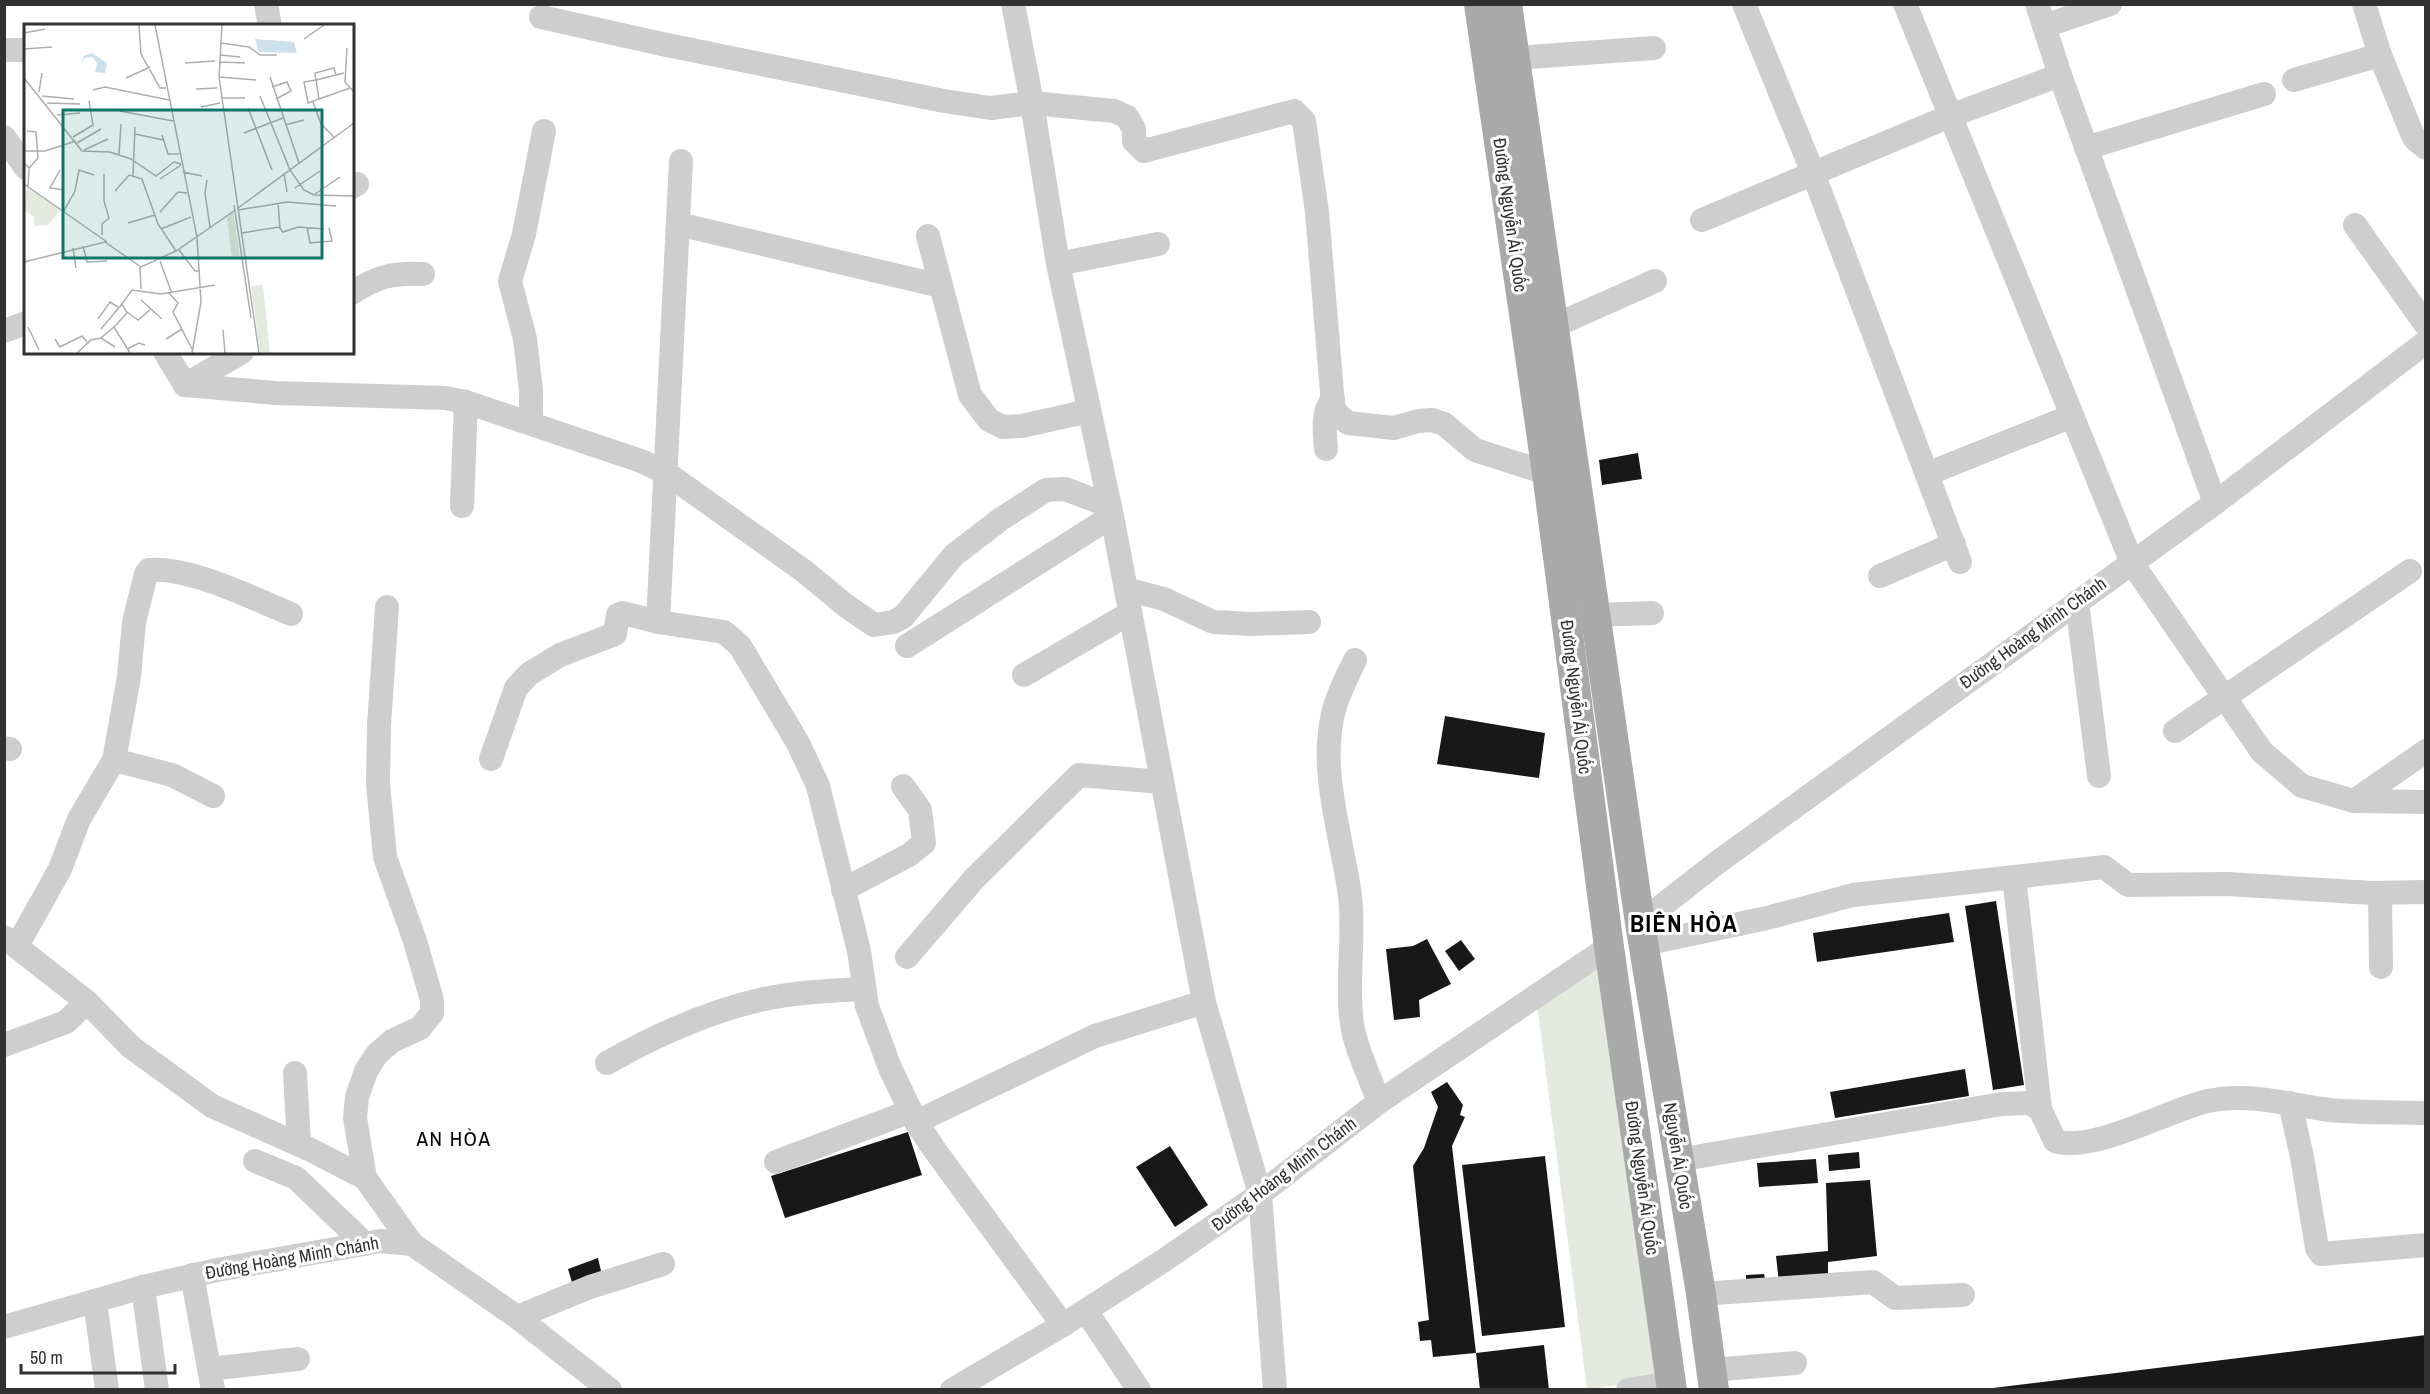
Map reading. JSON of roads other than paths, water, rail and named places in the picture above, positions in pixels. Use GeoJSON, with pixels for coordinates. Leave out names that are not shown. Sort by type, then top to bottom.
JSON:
{"type":"FeatureCollection","features":[{"type":"Feature","properties":{"kind":"main road","name":"Đường Nguyễn Ái Quốc"},"geometry":{"type":"LineString","coordinates":[[1479,4],[1547,473],[1609,947],[1672,1386]]}},
{"type":"Feature","properties":{"kind":"main road","name":"Đường Nguyễn Ái Quốc"},"geometry":{"type":"LineString","coordinates":[[1507,4],[1642,934]]}},
{"type":"Feature","properties":{"kind":"main road"},"geometry":{"type":"LineString","coordinates":[[1609,947],[1642,934]]}},
{"type":"Feature","properties":{"kind":"main road","name":"Nguyễn Ái Quốc"},"geometry":{"type":"LineString","coordinates":[[1642,934],[1713,1380]]}},
{"type":"Feature","properties":{"kind":"street"},"geometry":{"type":"LineString","coordinates":[[266,4],[270,24]]}},
{"type":"Feature","properties":{"kind":"street"},"geometry":{"type":"LineString","coordinates":[[1013,4],[1032,103],[1058,264],[1111,511],[1204,1002],[1260,1194],[1275,1389]]}},
{"type":"Feature","properties":{"kind":"street"},"geometry":{"type":"LineString","coordinates":[[1744,4],[1814,173],[1957,553],[1880,576]]}},
{"type":"Feature","properties":{"kind":"street"},"geometry":{"type":"LineString","coordinates":[[1905,4],[2132,562],[2262,752],[2302,786],[2354,801],[2426,802]]}},
{"type":"Feature","properties":{"kind":"street"},"geometry":{"type":"LineString","coordinates":[[2110,4],[2040,15],[2214,503]]}},
{"type":"Feature","properties":{"kind":"street"},"geometry":{"type":"LineString","coordinates":[[2364,4],[2380,55],[2411,131],[2415,139],[2426,148]]}},
{"type":"Feature","properties":{"kind":"street"},"geometry":{"type":"LineString","coordinates":[[541,17],[944,101],[991,108],[1032,103],[1114,111],[1127,117],[1134,129],[1134,141],[1144,151],[1294,111],[1304,120],[1317,212],[1333,399],[1337,414],[1348,423],[1394,428],[1432,420],[1444,424],[1475,450],[1547,473]]}},
{"type":"Feature","properties":{"kind":"street"},"geometry":{"type":"LineString","coordinates":[[1515,58],[1654,48]]}},
{"type":"Feature","properties":{"kind":"street"},"geometry":{"type":"LineString","coordinates":[[4,50],[24,50]]}},
{"type":"Feature","properties":{"kind":"street"},"geometry":{"type":"LineString","coordinates":[[2294,80],[2380,55]]}},
{"type":"Feature","properties":{"kind":"street"},"geometry":{"type":"LineString","coordinates":[[1702,220],[1950,116],[2060,75]]}},
{"type":"Feature","properties":{"kind":"street"},"geometry":{"type":"LineString","coordinates":[[2086,148],[2264,94]]}},
{"type":"Feature","properties":{"kind":"street"},"geometry":{"type":"LineString","coordinates":[[531,423],[531,390],[525,339],[510,280],[524,234],[544,131]]}},
{"type":"Feature","properties":{"kind":"street"},"geometry":{"type":"LineString","coordinates":[[4,137],[24,165]]}},
{"type":"Feature","properties":{"kind":"street"},"geometry":{"type":"LineString","coordinates":[[658,622],[681,160]]}},
{"type":"Feature","properties":{"kind":"street"},"geometry":{"type":"LineString","coordinates":[[678,224],[941,286]]}},
{"type":"Feature","properties":{"kind":"street"},"geometry":{"type":"LineString","coordinates":[[2355,225],[2426,326]]}},
{"type":"Feature","properties":{"kind":"street"},"geometry":{"type":"LineString","coordinates":[[928,236],[970,395],[989,420],[1003,427],[1022,426],[1089,411]]}},
{"type":"Feature","properties":{"kind":"street"},"geometry":{"type":"LineString","coordinates":[[1058,264],[1158,244]]}},
{"type":"Feature","properties":{"kind":"street"},"geometry":{"type":"LineString","coordinates":[[354,291],[372,280],[396,273],[423,274]]}},
{"type":"Feature","properties":{"kind":"street"},"geometry":{"type":"LineString","coordinates":[[1554,326],[1655,281]]}},
{"type":"Feature","properties":{"kind":"street"},"geometry":{"type":"LineString","coordinates":[[4,331],[24,324]]}},
{"type":"Feature","properties":{"kind":"street","name":"Đường Hoàng Minh Chánh"},"geometry":{"type":"LineString","coordinates":[[1642,934],[1727,856],[2214,503],[2426,342]]}},
{"type":"Feature","properties":{"kind":"street"},"geometry":{"type":"LineString","coordinates":[[166,354],[185,385]]}},
{"type":"Feature","properties":{"kind":"street"},"geometry":{"type":"LineString","coordinates":[[185,385],[239,354]]}},
{"type":"Feature","properties":{"kind":"street"},"geometry":{"type":"LineString","coordinates":[[185,385],[275,393],[445,398],[466,402],[642,461],[665,472],[804,571],[845,605],[874,625],[893,622],[903,617],[954,555],[1001,519],[1046,490],[1065,489],[1111,511]]}},
{"type":"Feature","properties":{"kind":"street"},"geometry":{"type":"LineString","coordinates":[[1326,449],[1324,417],[1326,408],[1333,399]]}},
{"type":"Feature","properties":{"kind":"street"},"geometry":{"type":"LineString","coordinates":[[462,506],[466,402]]}},
{"type":"Feature","properties":{"kind":"street"},"geometry":{"type":"LineString","coordinates":[[1927,474],[2072,416]]}},
{"type":"Feature","properties":{"kind":"street"},"geometry":{"type":"LineString","coordinates":[[907,646],[1111,511]]}},
{"type":"Feature","properties":{"kind":"street"},"geometry":{"type":"LineString","coordinates":[[291,614],[223,586],[175,572],[149,570],[134,622],[129,677],[114,760],[79,819],[60,869],[11,942],[87,1002],[131,1047],[203,1100],[299,1144],[365,1178]]}},
{"type":"Feature","properties":{"kind":"street"},"geometry":{"type":"LineString","coordinates":[[2175,731],[2410,572]]}},
{"type":"Feature","properties":{"kind":"street"},"geometry":{"type":"LineString","coordinates":[[1126,589],[1164,599],[1213,622],[1253,624],[1309,622]]}},
{"type":"Feature","properties":{"kind":"street"},"geometry":{"type":"LineString","coordinates":[[2077,602],[2099,776]]}},
{"type":"Feature","properties":{"kind":"street"},"geometry":{"type":"LineString","coordinates":[[387,607],[379,725],[378,784],[385,857],[415,941],[432,1000],[432,1013],[420,1028],[392,1041],[377,1054],[366,1071],[357,1097],[355,1118],[365,1178],[412,1244]]}},
{"type":"Feature","properties":{"kind":"street"},"geometry":{"type":"LineString","coordinates":[[492,759],[516,688],[529,674],[560,654],[615,634],[618,615],[622,613],[658,622],[724,632],[740,646],[798,743],[818,786],[859,951],[867,1006],[886,1057],[914,1117],[1063,1325]]}},
{"type":"Feature","properties":{"kind":"street"},"geometry":{"type":"LineString","coordinates":[[1024,675],[1130,613]]}},
{"type":"Feature","properties":{"kind":"street"},"geometry":{"type":"LineString","coordinates":[[1595,615],[1652,613]]}},
{"type":"Feature","properties":{"kind":"street"},"geometry":{"type":"LineString","coordinates":[[1355,660],[1335,705],[1330,734],[1330,778],[1350,897],[1353,934],[1350,1000],[1352,1028],[1379,1102]]}},
{"type":"Feature","properties":{"kind":"street"},"geometry":{"type":"LineString","coordinates":[[2354,801],[2426,751]]}},
{"type":"Feature","properties":{"kind":"street"},"geometry":{"type":"LineString","coordinates":[[114,760],[172,774],[213,796]]}},
{"type":"Feature","properties":{"kind":"street"},"geometry":{"type":"LineString","coordinates":[[907,957],[974,879],[1079,775],[1162,782]]}},
{"type":"Feature","properties":{"kind":"street"},"geometry":{"type":"LineString","coordinates":[[843,890],[909,855],[924,843],[920,810],[903,786]]}},
{"type":"Feature","properties":{"kind":"street"},"geometry":{"type":"LineString","coordinates":[[1642,934],[1767,918],[1853,895],[2104,867],[2128,885],[2227,884],[2380,893],[2426,892]]}},
{"type":"Feature","properties":{"kind":"street"},"geometry":{"type":"LineString","coordinates":[[2014,877],[2040,1109],[2055,1141],[2067,1145],[2101,1138],[2208,1101],[2256,1098],[2331,1110],[2426,1113]]}},
{"type":"Feature","properties":{"kind":"street"},"geometry":{"type":"LineString","coordinates":[[2380,893],[2381,967]]}},
{"type":"Feature","properties":{"kind":"street","name":"Đường Hoàng Minh Chánh"},"geometry":{"type":"LineString","coordinates":[[952,1389],[1086,1311],[1260,1194],[1379,1102],[1609,947]]}},
{"type":"Feature","properties":{"kind":"street"},"geometry":{"type":"LineString","coordinates":[[607,1063],[637,1046],[717,1012],[764,999],[807,992],[864,988]]}},
{"type":"Feature","properties":{"kind":"street"},"geometry":{"type":"LineString","coordinates":[[4,1045],[66,1022],[87,1002]]}},
{"type":"Feature","properties":{"kind":"street"},"geometry":{"type":"LineString","coordinates":[[776,1162],[914,1117],[1095,1036],[1204,1002]]}},
{"type":"Feature","properties":{"kind":"street"},"geometry":{"type":"LineString","coordinates":[[295,1073],[299,1144]]}},
{"type":"Feature","properties":{"kind":"street"},"geometry":{"type":"LineString","coordinates":[[1678,1160],[2002,1104],[2029,1103],[2040,1109]]}},
{"type":"Feature","properties":{"kind":"street"},"geometry":{"type":"LineString","coordinates":[[2290,1103],[2302,1157],[2317,1248],[2321,1254],[2426,1245]]}},
{"type":"Feature","properties":{"kind":"street"},"geometry":{"type":"LineString","coordinates":[[255,1161],[296,1178],[365,1244]]}},
{"type":"Feature","properties":{"kind":"street","name":"Đường Hoàng Minh Chánh"},"geometry":{"type":"LineString","coordinates":[[4,1327],[192,1275],[380,1241],[412,1244],[517,1317],[610,1389]]}},
{"type":"Feature","properties":{"kind":"street"},"geometry":{"type":"LineString","coordinates":[[517,1317],[590,1287],[663,1264]]}},
{"type":"Feature","properties":{"kind":"street"},"geometry":{"type":"LineString","coordinates":[[192,1275],[211,1379],[298,1359]]}},
{"type":"Feature","properties":{"kind":"street"},"geometry":{"type":"LineString","coordinates":[[1701,1294],[1873,1281],[1894,1298],[1964,1294]]}},
{"type":"Feature","properties":{"kind":"street"},"geometry":{"type":"LineString","coordinates":[[143,1287],[157,1389]]}},
{"type":"Feature","properties":{"kind":"street"},"geometry":{"type":"LineString","coordinates":[[95,1301],[107,1389]]}},
{"type":"Feature","properties":{"kind":"street"},"geometry":{"type":"LineString","coordinates":[[1086,1311],[1139,1389]]}},
{"type":"Feature","properties":{"kind":"street"},"geometry":{"type":"LineString","coordinates":[[1713,1380],[1795,1363]]}},
{"type":"Feature","properties":{"kind":"street"},"geometry":{"type":"LineString","coordinates":[[1628,1389],[1672,1386]]}},
{"type":"Feature","properties":{"kind":"district","name":"BIÊN HÒA"},"geometry":{"type":"Point","coordinates":[1684,924]}},
{"type":"Feature","properties":{"kind":"district","name":"AN HÒA"},"geometry":{"type":"Point","coordinates":[454,1139]}}]}
